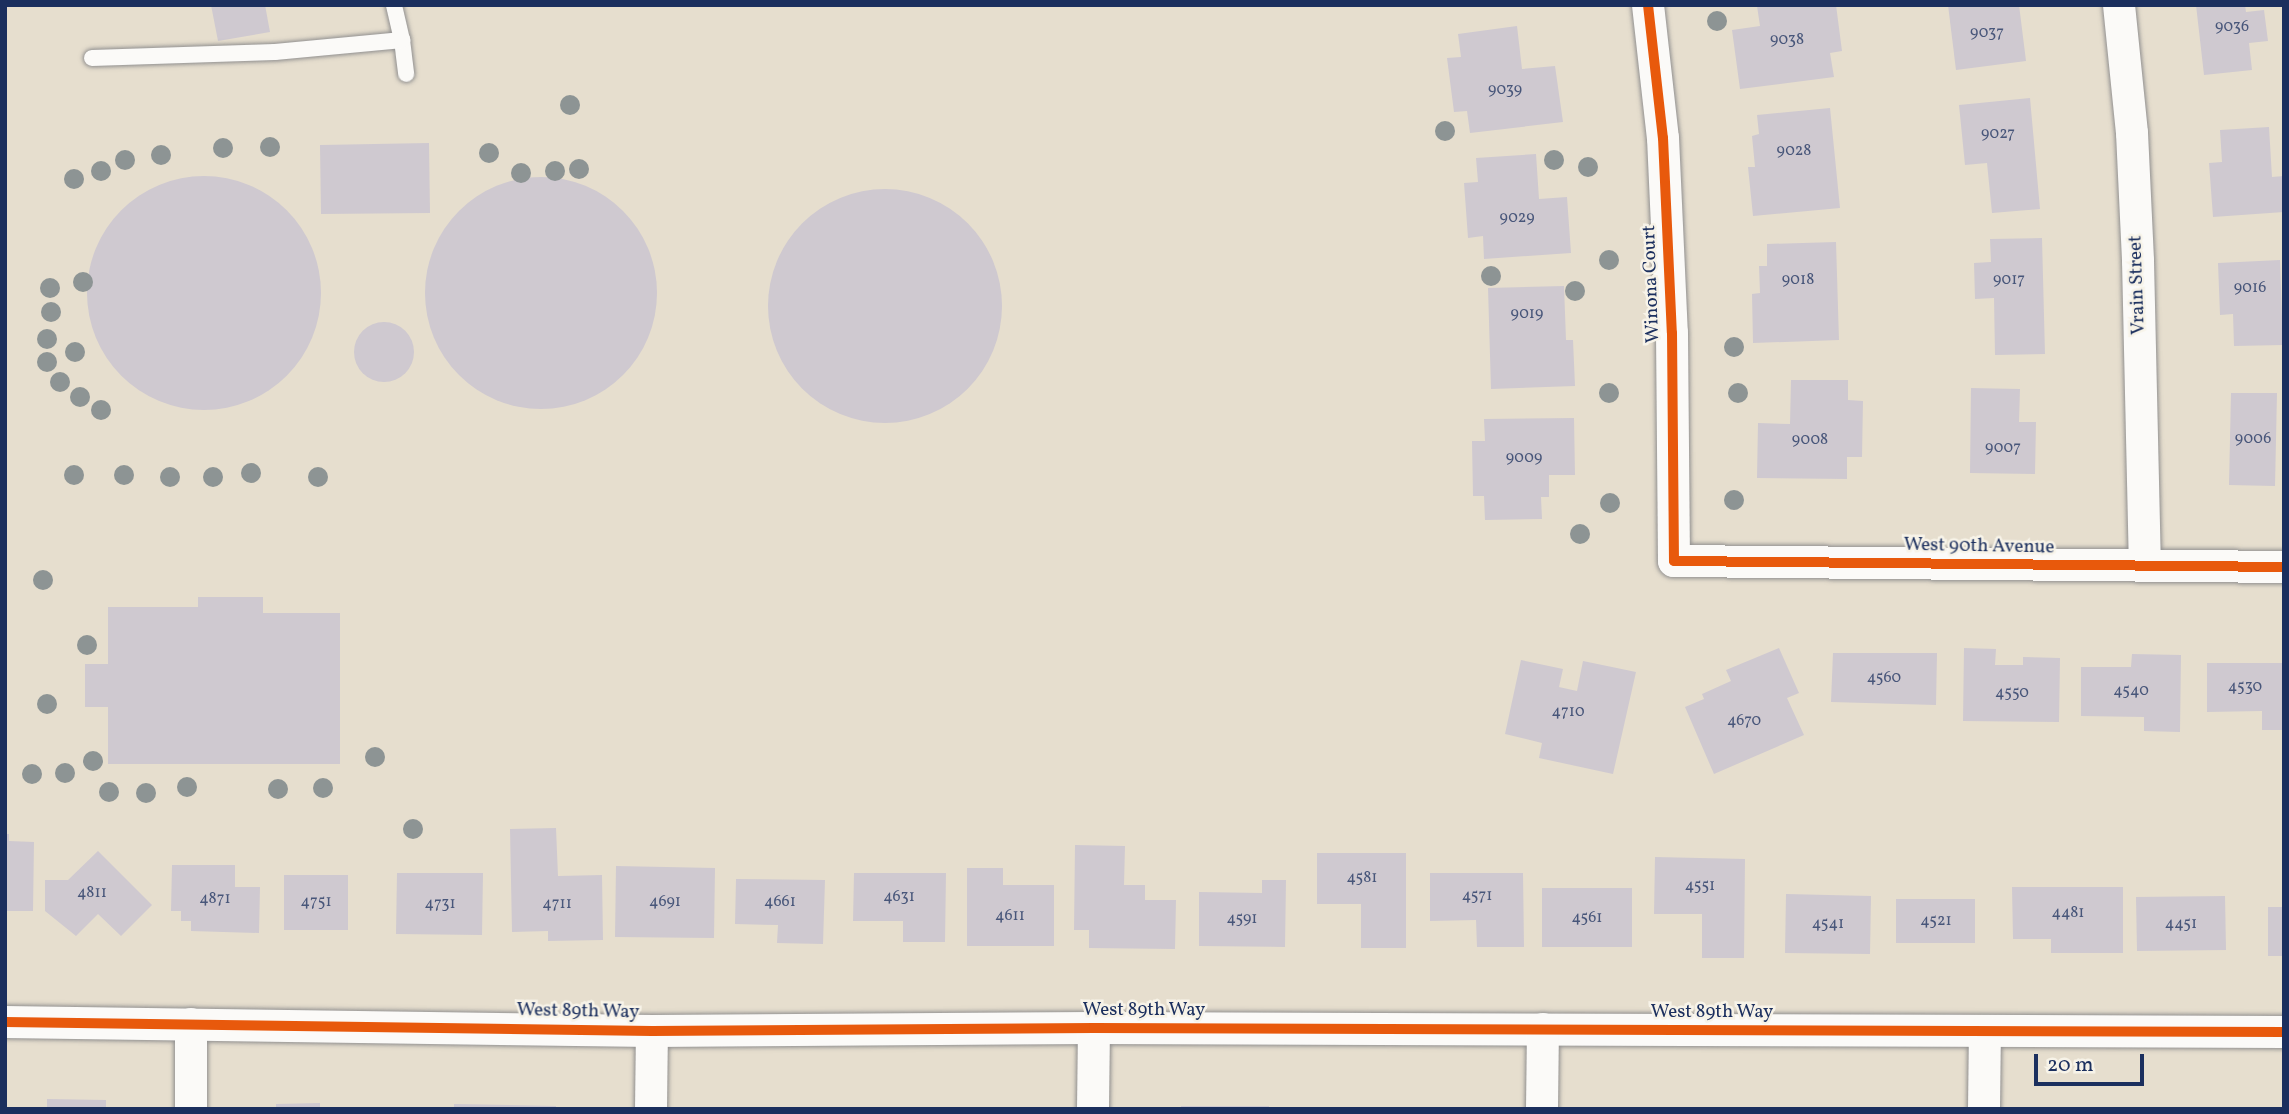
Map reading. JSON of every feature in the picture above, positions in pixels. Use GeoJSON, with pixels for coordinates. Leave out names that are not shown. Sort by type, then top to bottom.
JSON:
{"type":"FeatureCollection","features":[{"type":"Feature","properties":{"kind":"street","name":"Winona Court"},"geometry":{"type":"LineString","coordinates":[[1648,5],[1665,166],[1672,333],[1674,561]]}},
{"type":"Feature","properties":{"kind":"street","name":"Vrain Street"},"geometry":{"type":"LineString","coordinates":[[2119,5],[2132,132],[2138,261],[2145,566]]}},
{"type":"Feature","properties":{"kind":"street","name":"West 90th Avenue"},"geometry":{"type":"LineString","coordinates":[[1674,561],[2284,567]]}},
{"type":"Feature","properties":{"kind":"street","name":"West 89th Way"},"geometry":{"type":"LineString","coordinates":[[5,1022],[652,1031],[1094,1028],[2284,1032]]}},
{"type":"Feature","properties":{"kind":"street"},"geometry":{"type":"LineString","coordinates":[[191,1024],[191,1109]]}},
{"type":"Feature","properties":{"kind":"street"},"geometry":{"type":"LineString","coordinates":[[1093,1109],[1094,1028]]}},
{"type":"Feature","properties":{"kind":"street"},"geometry":{"type":"LineString","coordinates":[[1542,1109],[1544,1029]]}},
{"type":"Feature","properties":{"kind":"street"},"geometry":{"type":"LineString","coordinates":[[651,1109],[652,1031]]}},
{"type":"Feature","properties":{"kind":"street"},"geometry":{"type":"LineString","coordinates":[[1984,1109],[1985,1032]]}},
{"type":"Feature","properties":{"kind":"lane"},"geometry":{"type":"LineString","coordinates":[[394,5],[406,74]]}},
{"type":"Feature","properties":{"kind":"lane"},"geometry":{"type":"LineString","coordinates":[[92,58],[275,52],[402,40]]}},
{"type":"Feature","properties":{"kind":"building"},"geometry":{"type":"Polygon","coordinates":[[[211,5],[265,5],[270,32],[218,41],[211,5]]]}},
{"type":"Feature","properties":{"kind":"building"},"geometry":{"type":"Polygon","coordinates":[[[1836,5],[1842,51],[1830,53],[1834,77],[1740,89],[1732,30],[1760,26],[1757,6],[1836,5]]]}},
{"type":"Feature","properties":{"kind":"building"},"geometry":{"type":"Polygon","coordinates":[[[1948,5],[2019,5],[2026,61],[1956,70],[1948,5]]]}},
{"type":"Feature","properties":{"kind":"building"},"geometry":{"type":"Polygon","coordinates":[[[2196,5],[2245,5],[2246,12],[2264,10],[2268,41],[2249,43],[2252,70],[2204,75],[2196,5]]]}},
{"type":"Feature","properties":{"kind":"building"},"geometry":{"type":"Polygon","coordinates":[[[1517,26],[1522,69],[1555,66],[1563,122],[1470,133],[1467,111],[1454,112],[1447,58],[1461,57],[1458,34],[1517,26]]]}},
{"type":"Feature","properties":{"kind":"building"},"geometry":{"type":"Polygon","coordinates":[[[2030,98],[2040,209],[1992,213],[1987,163],[1965,165],[1959,105],[2030,98]]]}},
{"type":"Feature","properties":{"kind":"building"},"geometry":{"type":"Polygon","coordinates":[[[1830,108],[1840,208],[1753,216],[1748,167],[1755,167],[1752,136],[1759,134],[1757,115],[1830,108]]]}},
{"type":"Feature","properties":{"kind":"building"},"geometry":{"type":"Polygon","coordinates":[[[2269,127],[2272,177],[2284,176],[2284,212],[2213,217],[2209,163],[2222,162],[2220,130],[2269,127]]]}},
{"type":"Feature","properties":{"kind":"building"},"geometry":{"type":"Polygon","coordinates":[[[429,143],[430,213],[321,214],[320,145],[429,143]]]}},
{"type":"Feature","properties":{"kind":"building"},"geometry":{"type":"Polygon","coordinates":[[[1536,154],[1539,199],[1567,197],[1571,253],[1484,259],[1483,236],[1468,238],[1464,183],[1478,182],[1476,158],[1536,154]]]}},
{"type":"Feature","properties":{"kind":"building"},"geometry":{"type":"Polygon","coordinates":[[[204,176],[249,185],[269,196],[294,219],[312,248],[321,293],[312,338],[301,358],[278,383],[249,401],[204,410],[159,401],[139,390],[114,367],[96,338],[87,293],[96,248],[107,228],[130,203],[159,185],[204,176]]]}},
{"type":"Feature","properties":{"kind":"building"},"geometry":{"type":"Polygon","coordinates":[[[541,177],[564,179],[596,191],[615,203],[631,219],[652,259],[657,293],[655,316],[643,348],[631,367],[615,383],[575,404],[541,409],[518,407],[486,395],[467,383],[451,367],[430,327],[425,293],[427,270],[439,238],[451,219],[467,203],[507,182],[541,177]]]}},
{"type":"Feature","properties":{"kind":"building"},"geometry":{"type":"Polygon","coordinates":[[[885,189],[930,198],[968,223],[993,261],[1002,306],[993,351],[968,389],[930,414],[885,423],[840,414],[802,389],[777,351],[768,306],[777,261],[802,223],[840,198],[885,189]]]}},
{"type":"Feature","properties":{"kind":"building"},"geometry":{"type":"Polygon","coordinates":[[[2042,238],[2045,354],[1995,355],[1994,298],[1975,299],[1974,263],[1991,262],[1990,239],[2042,238]]]}},
{"type":"Feature","properties":{"kind":"building"},"geometry":{"type":"Polygon","coordinates":[[[1836,242],[1839,340],[1753,343],[1752,294],[1760,293],[1759,266],[1767,266],[1767,244],[1836,242]]]}},
{"type":"Feature","properties":{"kind":"building"},"geometry":{"type":"Polygon","coordinates":[[[2280,260],[2283,345],[2234,346],[2233,314],[2220,315],[2218,263],[2280,260]]]}},
{"type":"Feature","properties":{"kind":"building"},"geometry":{"type":"Polygon","coordinates":[[[1564,286],[1566,340],[1573,340],[1575,386],[1491,389],[1488,288],[1564,286]]]}},
{"type":"Feature","properties":{"kind":"building"},"geometry":{"type":"Polygon","coordinates":[[[378,322],[390,322],[406,330],[412,340],[412,364],[406,374],[390,382],[378,382],[362,374],[354,358],[354,346],[362,330],[378,322]]]}},
{"type":"Feature","properties":{"kind":"building"},"geometry":{"type":"Polygon","coordinates":[[[1791,380],[1848,380],[1848,400],[1863,401],[1862,457],[1847,457],[1847,479],[1757,478],[1758,423],[1790,424],[1791,380]]]}},
{"type":"Feature","properties":{"kind":"building"},"geometry":{"type":"Polygon","coordinates":[[[1971,388],[2020,389],[2019,422],[2036,422],[2035,474],[1970,473],[1971,388]]]}},
{"type":"Feature","properties":{"kind":"building"},"geometry":{"type":"Polygon","coordinates":[[[2231,393],[2277,393],[2275,486],[2229,485],[2231,393]]]}},
{"type":"Feature","properties":{"kind":"building"},"geometry":{"type":"Polygon","coordinates":[[[1574,418],[1575,475],[1549,475],[1549,497],[1541,497],[1542,519],[1485,520],[1484,496],[1473,496],[1472,441],[1485,441],[1484,419],[1574,418]]]}},
{"type":"Feature","properties":{"kind":"building"},"geometry":{"type":"Polygon","coordinates":[[[198,597],[263,597],[263,613],[340,613],[340,764],[108,764],[108,707],[85,707],[85,664],[108,664],[108,607],[198,607],[198,597]]]}},
{"type":"Feature","properties":{"kind":"building"},"geometry":{"type":"Polygon","coordinates":[[[1779,648],[1799,693],[1787,698],[1804,735],[1714,774],[1685,707],[1704,699],[1702,694],[1731,681],[1726,670],[1779,648]]]}},
{"type":"Feature","properties":{"kind":"building"},"geometry":{"type":"Polygon","coordinates":[[[1964,648],[1996,649],[1995,665],[2023,665],[2023,657],[2060,658],[2059,722],[1963,721],[1964,648]]]}},
{"type":"Feature","properties":{"kind":"building"},"geometry":{"type":"Polygon","coordinates":[[[1833,653],[1937,653],[1936,705],[1831,702],[1833,653]]]}},
{"type":"Feature","properties":{"kind":"building"},"geometry":{"type":"Polygon","coordinates":[[[2132,654],[2181,655],[2180,732],[2144,731],[2144,717],[2081,716],[2081,667],[2131,667],[2132,654]]]}},
{"type":"Feature","properties":{"kind":"building"},"geometry":{"type":"Polygon","coordinates":[[[1521,660],[1563,669],[1559,687],[1577,691],[1583,661],[1636,672],[1613,774],[1539,758],[1542,743],[1505,734],[1521,660]]]}},
{"type":"Feature","properties":{"kind":"building"},"geometry":{"type":"Polygon","coordinates":[[[2207,663],[2284,663],[2284,730],[2262,730],[2262,711],[2207,712],[2207,663]]]}},
{"type":"Feature","properties":{"kind":"building"},"geometry":{"type":"Polygon","coordinates":[[[556,828],[558,876],[602,875],[603,940],[548,941],[548,931],[512,932],[510,829],[556,828]]]}},
{"type":"Feature","properties":{"kind":"building"},"geometry":{"type":"Polygon","coordinates":[[[5,834],[9,834],[9,841],[34,842],[33,911],[5,911],[5,834]]]}},
{"type":"Feature","properties":{"kind":"building"},"geometry":{"type":"Polygon","coordinates":[[[1075,845],[1125,846],[1124,885],[1145,885],[1145,900],[1176,900],[1175,949],[1089,948],[1089,930],[1074,930],[1075,845]]]}},
{"type":"Feature","properties":{"kind":"building"},"geometry":{"type":"Polygon","coordinates":[[[98,851],[152,905],[121,936],[98,914],[76,936],[45,911],[45,880],[68,880],[98,851]]]}},
{"type":"Feature","properties":{"kind":"building"},"geometry":{"type":"Polygon","coordinates":[[[1317,853],[1406,853],[1406,948],[1361,948],[1361,904],[1317,904],[1317,853]]]}},
{"type":"Feature","properties":{"kind":"building"},"geometry":{"type":"Polygon","coordinates":[[[1655,857],[1745,859],[1744,958],[1702,958],[1702,914],[1654,914],[1655,857]]]}},
{"type":"Feature","properties":{"kind":"building"},"geometry":{"type":"Polygon","coordinates":[[[172,865],[235,865],[235,887],[260,887],[259,933],[191,931],[191,921],[181,921],[181,911],[171,911],[172,865]]]}},
{"type":"Feature","properties":{"kind":"building"},"geometry":{"type":"Polygon","coordinates":[[[616,866],[715,868],[714,938],[615,937],[616,866]]]}},
{"type":"Feature","properties":{"kind":"building"},"geometry":{"type":"Polygon","coordinates":[[[967,868],[1003,868],[1003,885],[1054,885],[1054,946],[967,946],[967,868]]]}},
{"type":"Feature","properties":{"kind":"building"},"geometry":{"type":"Polygon","coordinates":[[[397,873],[483,873],[482,935],[396,934],[397,873]]]}},
{"type":"Feature","properties":{"kind":"building"},"geometry":{"type":"Polygon","coordinates":[[[854,873],[946,873],[945,942],[903,942],[903,921],[853,921],[854,873]]]}},
{"type":"Feature","properties":{"kind":"building"},"geometry":{"type":"Polygon","coordinates":[[[1430,873],[1523,873],[1524,947],[1477,947],[1476,920],[1430,921],[1430,873]]]}},
{"type":"Feature","properties":{"kind":"building"},"geometry":{"type":"Polygon","coordinates":[[[284,875],[348,875],[348,930],[284,930],[284,875]]]}},
{"type":"Feature","properties":{"kind":"building"},"geometry":{"type":"Polygon","coordinates":[[[736,879],[825,880],[823,944],[777,943],[778,925],[735,924],[736,879]]]}},
{"type":"Feature","properties":{"kind":"building"},"geometry":{"type":"Polygon","coordinates":[[[1262,880],[1286,880],[1285,947],[1199,946],[1199,892],[1262,893],[1262,880]]]}},
{"type":"Feature","properties":{"kind":"building"},"geometry":{"type":"Polygon","coordinates":[[[2012,887],[2123,887],[2123,953],[2051,953],[2051,939],[2013,939],[2012,887]]]}},
{"type":"Feature","properties":{"kind":"building"},"geometry":{"type":"Polygon","coordinates":[[[1542,888],[1632,888],[1632,947],[1542,947],[1542,888]]]}},
{"type":"Feature","properties":{"kind":"building"},"geometry":{"type":"Polygon","coordinates":[[[1786,894],[1871,896],[1870,954],[1785,953],[1786,894]]]}},
{"type":"Feature","properties":{"kind":"building"},"geometry":{"type":"Polygon","coordinates":[[[2225,896],[2226,950],[2137,951],[2136,897],[2225,896]]]}},
{"type":"Feature","properties":{"kind":"building"},"geometry":{"type":"Polygon","coordinates":[[[1896,899],[1975,899],[1975,943],[1896,943],[1896,899]]]}},
{"type":"Feature","properties":{"kind":"building"},"geometry":{"type":"Polygon","coordinates":[[[2268,907],[2284,907],[2284,956],[2268,956],[2268,907]]]}},
{"type":"Feature","properties":{"kind":"building"},"geometry":{"type":"Polygon","coordinates":[[[47,1099],[106,1100],[106,1109],[47,1109],[47,1099]]]}},
{"type":"Feature","properties":{"kind":"building"},"geometry":{"type":"Polygon","coordinates":[[[320,1103],[320,1109],[276,1109],[276,1104],[320,1103]]]}},
{"type":"Feature","properties":{"kind":"building"},"geometry":{"type":"Polygon","coordinates":[[[454,1104],[556,1106],[556,1109],[454,1109],[454,1104]]]}},
{"type":"Feature","properties":{"kind":"building"},"geometry":{"type":"Polygon","coordinates":[[[1181,1106],[1269,1106],[1269,1109],[1181,1109],[1181,1106]]]}},
{"type":"Feature","properties":{"kind":"cycle path"},"geometry":{"type":"LineString","coordinates":[[1648,5],[1663,138],[1672,333],[1674,561],[2284,567]]}},
{"type":"Feature","properties":{"kind":"cycle path"},"geometry":{"type":"LineString","coordinates":[[5,1022],[652,1031],[1094,1028],[2284,1032]]}}]}
